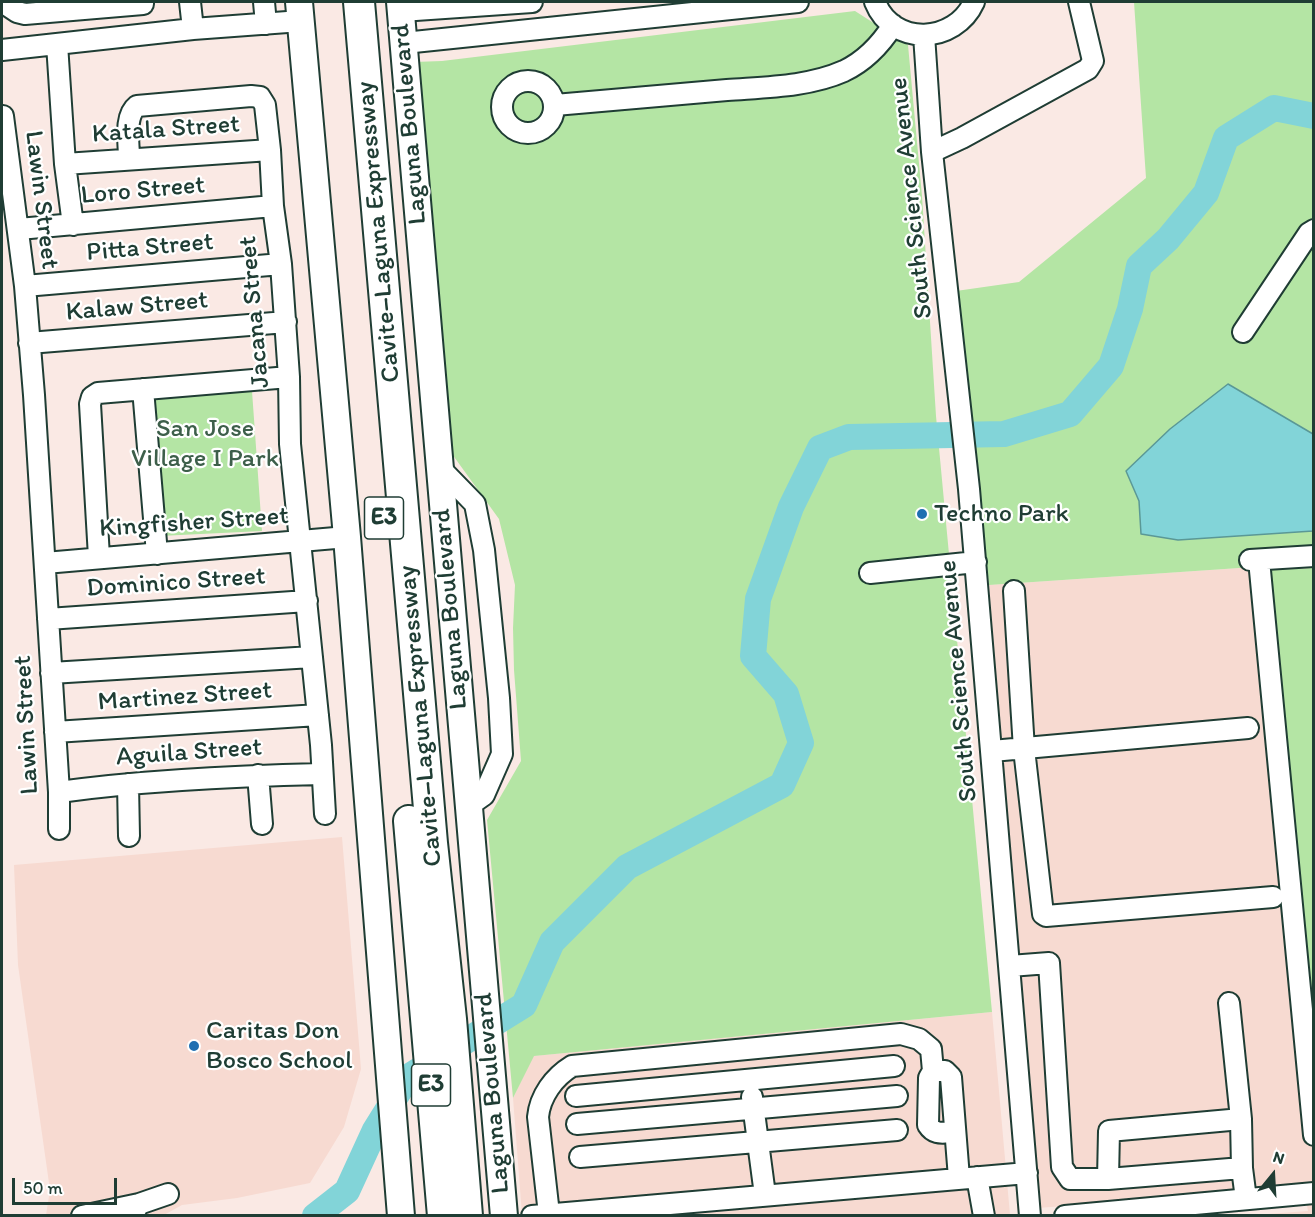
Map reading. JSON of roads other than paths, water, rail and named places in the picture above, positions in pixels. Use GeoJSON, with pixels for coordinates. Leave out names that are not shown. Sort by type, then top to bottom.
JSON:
{"type":"FeatureCollection","features":[{"type":"Feature","properties":{"kind":"highway","name":"Cavite–Laguna Expressway"},"geometry":{"type":"LineString","coordinates":[[339,2],[374,291],[448,1127],[466,1215]]}},
{"type":"Feature","properties":{"kind":"highway","name":"Cavite–Laguna Expressway"},"geometry":{"type":"LineString","coordinates":[[359,2],[374,291]]}},
{"type":"Feature","properties":{"kind":"highway","name":"Cavite–Laguna Expressway"},"geometry":{"type":"LineString","coordinates":[[442,1215],[448,1127]]}},
{"type":"Feature","properties":{"kind":"main road","name":"Laguna Boulevard"},"geometry":{"type":"LineString","coordinates":[[400,6],[504,1215]]}},
{"type":"Feature","properties":{"kind":"main road"},"geometry":{"type":"LineString","coordinates":[[300,11],[347,537],[400,1208]]}},
{"type":"Feature","properties":{"kind":"street"},"geometry":{"type":"LineString","coordinates":[[8,2],[8,6],[25,14],[143,3],[146,34]]}},
{"type":"Feature","properties":{"kind":"street"},"geometry":{"type":"LineString","coordinates":[[190,2],[193,29]]}},
{"type":"Feature","properties":{"kind":"street"},"geometry":{"type":"LineString","coordinates":[[264,2],[266,24]]}},
{"type":"Feature","properties":{"kind":"street"},"geometry":{"type":"LineString","coordinates":[[400,6],[532,2]]}},
{"type":"Feature","properties":{"kind":"street"},"geometry":{"type":"LineString","coordinates":[[404,43],[798,2]]}},
{"type":"Feature","properties":{"kind":"street"},"geometry":{"type":"LineString","coordinates":[[873,3],[893,25],[908,32],[924,35],[940,33],[955,26],[974,2]]}},
{"type":"Feature","properties":{"kind":"street"},"geometry":{"type":"LineString","coordinates":[[932,152],[1088,69],[1093,61],[1079,2]]}},
{"type":"Feature","properties":{"kind":"street"},"geometry":{"type":"LineString","coordinates":[[2,50],[193,29],[266,24],[300,11]]}},
{"type":"Feature","properties":{"kind":"street"},"geometry":{"type":"LineString","coordinates":[[555,105],[774,86],[814,80],[857,63],[878,45],[893,25]]}},
{"type":"Feature","properties":{"kind":"street","name":"South Science Avenue"},"geometry":{"type":"LineString","coordinates":[[924,35],[932,152],[961,402],[976,562],[1030,1215]]}},
{"type":"Feature","properties":{"kind":"street"},"geometry":{"type":"LineString","coordinates":[[57,45],[65,164],[72,225]]}},
{"type":"Feature","properties":{"kind":"street","name":"Jacana Street"},"geometry":{"type":"LineString","coordinates":[[129,158],[129,116],[137,106],[251,96],[260,97],[264,105],[286,322],[290,444],[318,715],[325,814]]}},
{"type":"Feature","properties":{"kind":"street","name":"Lawin Street"},"geometry":{"type":"LineString","coordinates":[[3,116],[25,286],[45,563],[59,792],[59,829]]}},
{"type":"Feature","properties":{"kind":"street","name":"Katala Street"},"geometry":{"type":"LineString","coordinates":[[65,164],[270,150]]}},
{"type":"Feature","properties":{"kind":"street","name":"Loro Street"},"geometry":{"type":"LineString","coordinates":[[19,229],[273,206]]}},
{"type":"Feature","properties":{"kind":"street"},"geometry":{"type":"LineString","coordinates":[[1243,332],[1309,232],[1314,230]]}},
{"type":"Feature","properties":{"kind":"street","name":"Pitta Street"},"geometry":{"type":"LineString","coordinates":[[25,286],[281,264]]}},
{"type":"Feature","properties":{"kind":"street","name":"Kalaw Street"},"geometry":{"type":"LineString","coordinates":[[29,343],[286,322]]}},
{"type":"Feature","properties":{"kind":"street"},"geometry":{"type":"LineString","coordinates":[[99,557],[90,404],[92,397],[98,393],[289,377]]}},
{"type":"Feature","properties":{"kind":"street"},"geometry":{"type":"LineString","coordinates":[[143,389],[157,554]]}},
{"type":"Feature","properties":{"kind":"street"},"geometry":{"type":"LineString","coordinates":[[439,466],[475,504],[484,550],[499,698],[502,754],[484,795],[468,807]]}},
{"type":"Feature","properties":{"kind":"street","name":"Kingfisher Street"},"geometry":{"type":"LineString","coordinates":[[45,563],[347,537]]}},
{"type":"Feature","properties":{"kind":"street"},"geometry":{"type":"LineString","coordinates":[[1314,556],[1254,560],[1314,1135]]}},
{"type":"Feature","properties":{"kind":"street"},"geometry":{"type":"LineString","coordinates":[[870,573],[976,562]]}},
{"type":"Feature","properties":{"kind":"street"},"geometry":{"type":"LineString","coordinates":[[1014,591],[1024,749],[1043,914],[1046,916],[1273,897]]}},
{"type":"Feature","properties":{"kind":"street","name":"Dominico Street"},"geometry":{"type":"LineString","coordinates":[[48,619],[307,600]]}},
{"type":"Feature","properties":{"kind":"street"},"geometry":{"type":"LineString","coordinates":[[51,673],[312,657]]}},
{"type":"Feature","properties":{"kind":"street","name":"Martinez Street"},"geometry":{"type":"LineString","coordinates":[[55,732],[318,715]]}},
{"type":"Feature","properties":{"kind":"street"},"geometry":{"type":"LineString","coordinates":[[992,751],[1248,728]]}},
{"type":"Feature","properties":{"kind":"street","name":"Aguila Street"},"geometry":{"type":"LineString","coordinates":[[59,792],[128,784],[258,775],[322,774]]}},
{"type":"Feature","properties":{"kind":"street"},"geometry":{"type":"LineString","coordinates":[[258,775],[262,824]]}},
{"type":"Feature","properties":{"kind":"street"},"geometry":{"type":"LineString","coordinates":[[128,784],[129,836]]}},
{"type":"Feature","properties":{"kind":"street"},"geometry":{"type":"LineString","coordinates":[[1010,966],[1049,963],[1062,1167],[1070,1179],[1108,1179],[1242,1168]]}},
{"type":"Feature","properties":{"kind":"street"},"geometry":{"type":"LineString","coordinates":[[1229,1003],[1241,1119],[1242,1168],[1246,1199]]}},
{"type":"Feature","properties":{"kind":"street"},"geometry":{"type":"LineString","coordinates":[[984,1215],[968,1177],[955,1131],[951,1077],[945,1071],[933,1071],[931,1049],[919,1038],[901,1034],[572,1066],[560,1073],[539,1104],[540,1215],[968,1177],[1027,1173]]}},
{"type":"Feature","properties":{"kind":"street"},"geometry":{"type":"LineString","coordinates":[[576,1096],[894,1066]]}},
{"type":"Feature","properties":{"kind":"street"},"geometry":{"type":"LineString","coordinates":[[750,1080],[765,1195]]}},
{"type":"Feature","properties":{"kind":"street"},"geometry":{"type":"LineString","coordinates":[[577,1124],[897,1096]]}},
{"type":"Feature","properties":{"kind":"street"},"geometry":{"type":"LineString","coordinates":[[1108,1179],[1109,1131],[1241,1119]]}},
{"type":"Feature","properties":{"kind":"street"},"geometry":{"type":"LineString","coordinates":[[580,1157],[897,1130]]}},
{"type":"Feature","properties":{"kind":"street"},"geometry":{"type":"LineString","coordinates":[[1065,1215],[1314,1193]]}},
{"type":"Feature","properties":{"kind":"street"},"geometry":{"type":"LineString","coordinates":[[82,1215],[135,1210],[168,1194]]}},
{"type":"Feature","properties":{"kind":"water"},"geometry":{"type":"Polygon","coordinates":[[[1228,384],[1313,434],[1313,531],[1178,540],[1141,534],[1139,501],[1126,471],[1170,429],[1228,384]]]}},
{"type":"Feature","properties":{"kind":"waterway"},"geometry":{"type":"LineString","coordinates":[[315,1216],[347,1191],[375,1130],[408,1077],[524,1005],[552,942],[627,867],[782,785],[801,743],[786,694],[753,656],[758,599],[791,507],[820,448],[849,437],[1004,434],[1070,414],[1111,366],[1130,309],[1139,266],[1168,239],[1206,193],[1226,138],[1274,108],[1314,116]]}},
{"type":"Feature","properties":{"kind":"place","name":"Techno Park"},"geometry":{"type":"Point","coordinates":[922,514]}},
{"type":"Feature","properties":{"kind":"place","name":"Caritas Don Bosco School"},"geometry":{"type":"Point","coordinates":[194,1046]}},
{"type":"Feature","properties":{"kind":"park label","name":"San Jose Village I Park"},"geometry":{"type":"Point","coordinates":[205,444]}}]}
